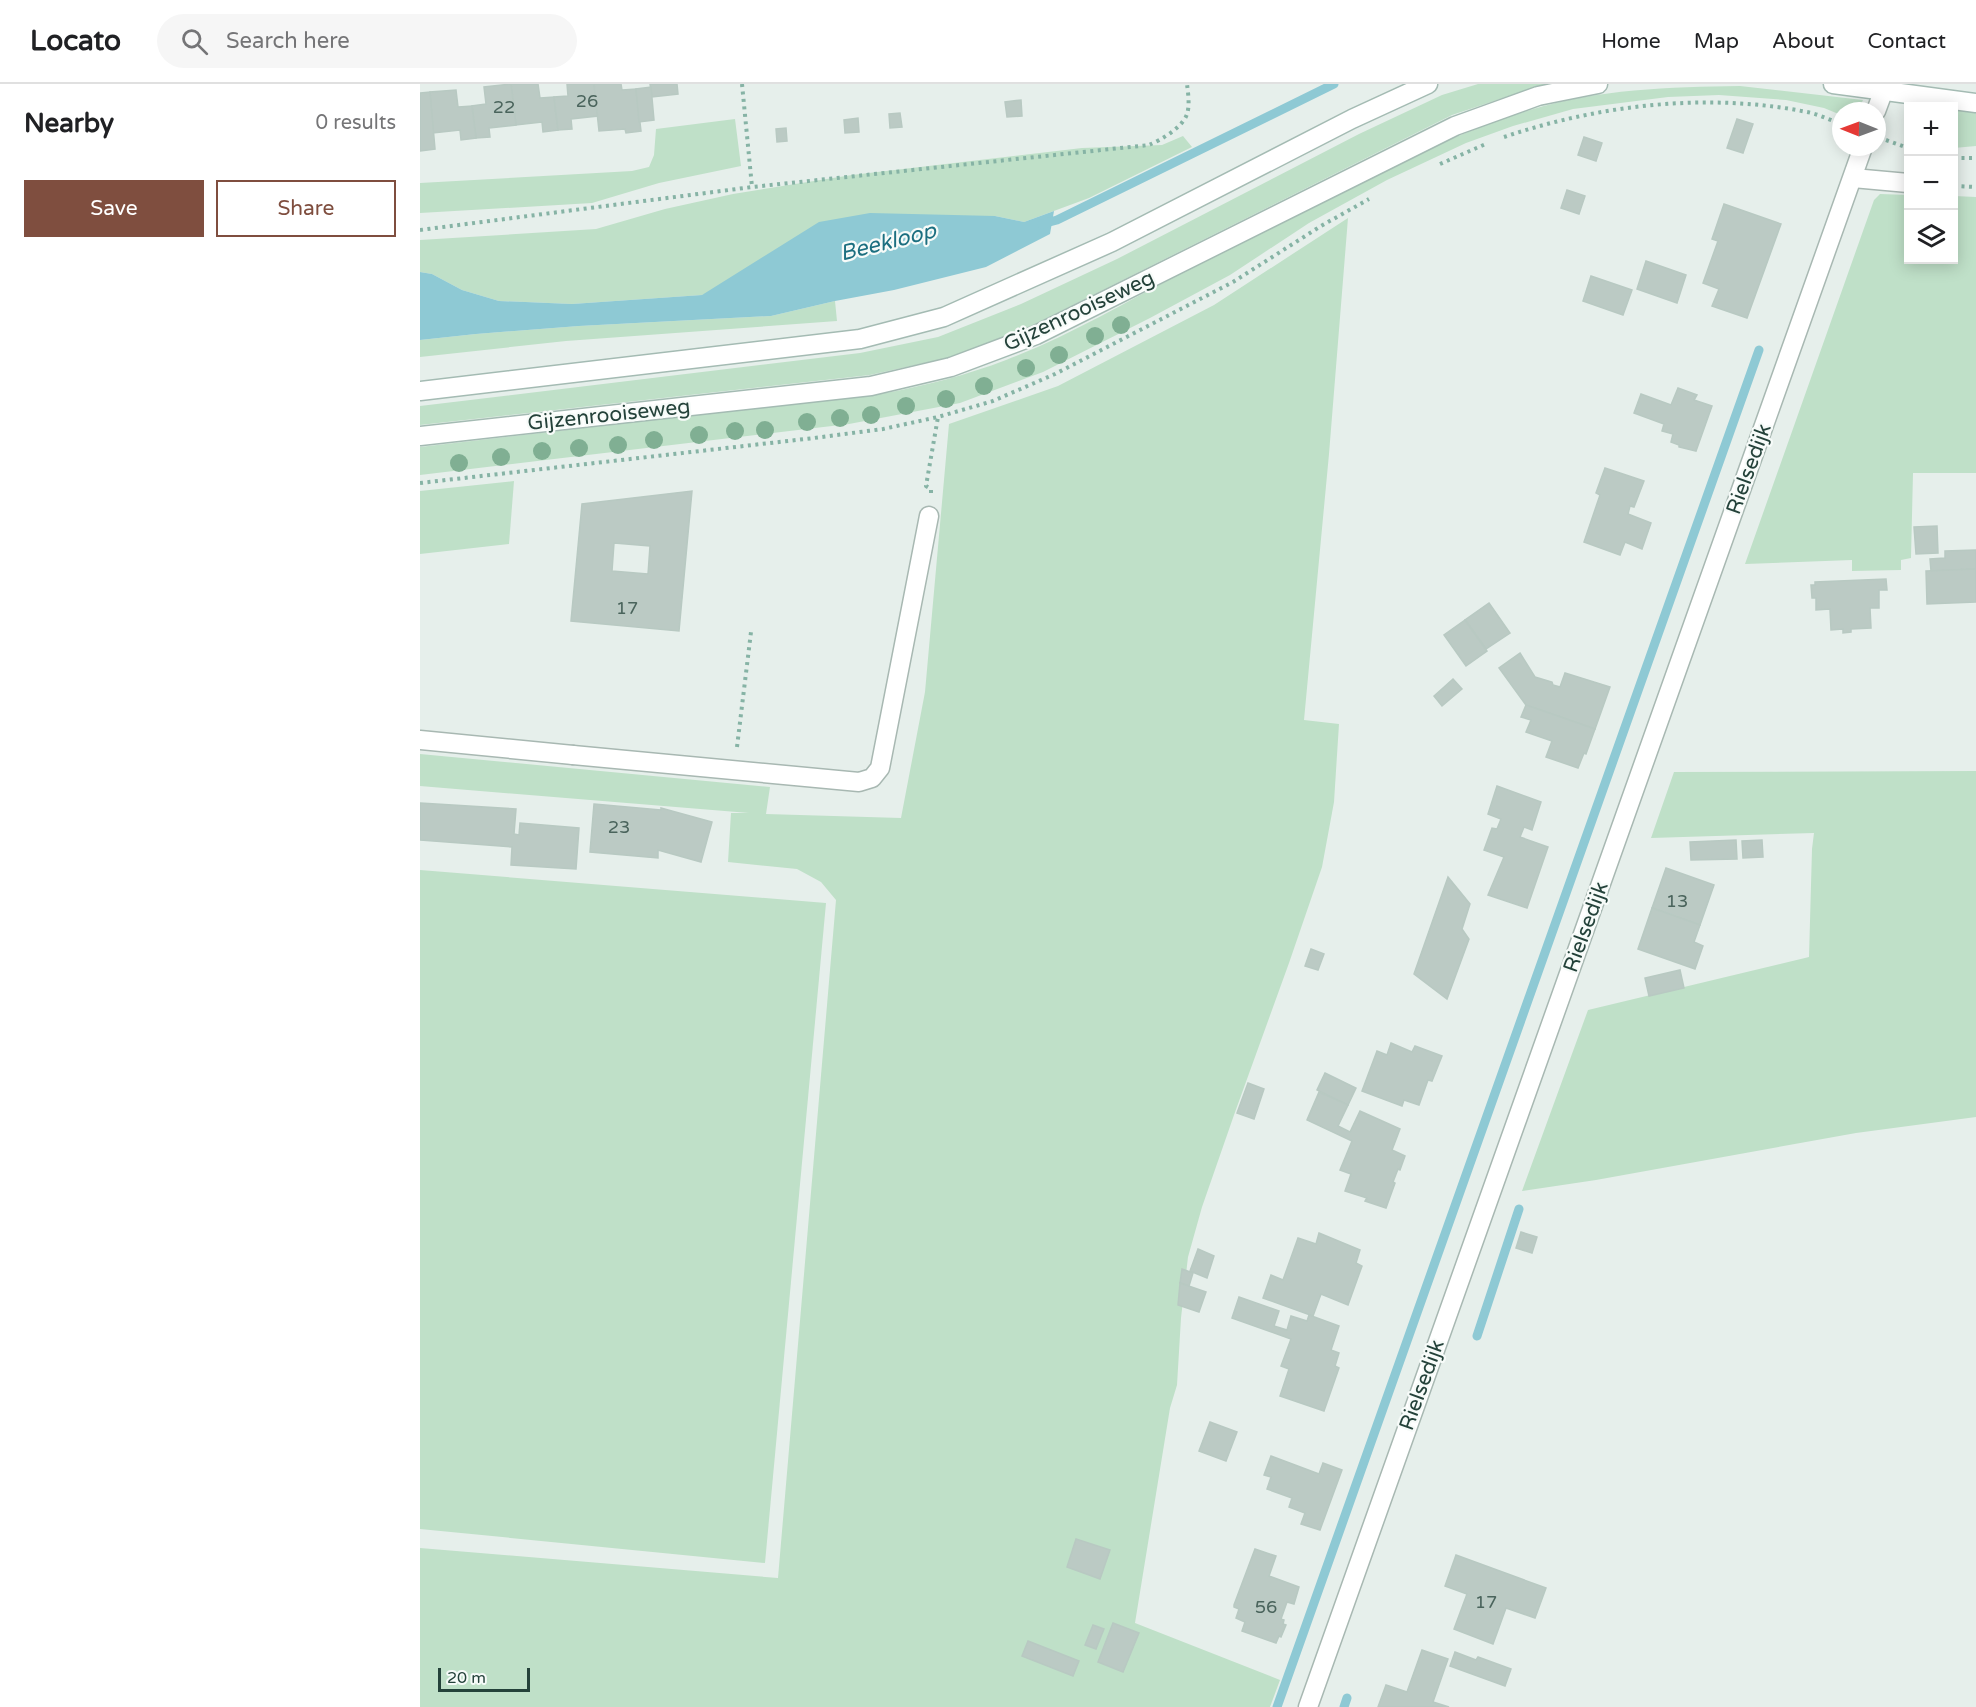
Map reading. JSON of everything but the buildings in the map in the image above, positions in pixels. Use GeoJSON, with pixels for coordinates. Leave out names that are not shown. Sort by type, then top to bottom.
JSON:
{"type":"FeatureCollection","features":[{"type":"Feature","properties":{"kind":"main road"},"geometry":{"type":"LineString","coordinates":[[420,391],[860,339],[944,317],[1112,242],[1352,119],[1428,84]]}},
{"type":"Feature","properties":{"kind":"main road","name":"Gijzenrooiseweg"},"geometry":{"type":"LineString","coordinates":[[420,436],[871,386],[951,367],[1036,335],[1455,126],[1538,96],[1598,84]]}},
{"type":"Feature","properties":{"kind":"main road"},"geometry":{"type":"LineString","coordinates":[[1833,84],[1885,87],[1976,103]]}},
{"type":"Feature","properties":{"kind":"main road"},"geometry":{"type":"LineString","coordinates":[[1879,102],[1885,87]]}},
{"type":"Feature","properties":{"kind":"main road","name":"Rielsedijk"},"geometry":{"type":"LineString","coordinates":[[1308,1707],[1860,156]]}},
{"type":"Feature","properties":{"kind":"main road"},"geometry":{"type":"LineString","coordinates":[[1852,178],[1904,183]]}},
{"type":"Feature","properties":{"kind":"main road"},"geometry":{"type":"LineString","coordinates":[[420,740],[859,782],[872,778],[880,768],[929,516]]}},
{"type":"Feature","properties":{"kind":"path"},"geometry":{"type":"LineString","coordinates":[[742,84],[752,187]]}},
{"type":"Feature","properties":{"kind":"path"},"geometry":{"type":"LineString","coordinates":[[420,230],[752,187],[1149,145],[1166,138],[1187,116],[1187,84]]}},
{"type":"Feature","properties":{"kind":"path"},"geometry":{"type":"LineString","coordinates":[[1886,140],[1904,147]]}},
{"type":"Feature","properties":{"kind":"path"},"geometry":{"type":"LineString","coordinates":[[1958,158],[1976,158]]}},
{"type":"Feature","properties":{"kind":"path"},"geometry":{"type":"LineString","coordinates":[[1958,186],[1976,187]]}},
{"type":"Feature","properties":{"kind":"path"},"geometry":{"type":"LineString","coordinates":[[929,516],[931,489],[926,486],[938,417]]}},
{"type":"Feature","properties":{"kind":"path"},"geometry":{"type":"LineString","coordinates":[[735,770],[752,632]]}},
{"type":"Feature","properties":{"kind":"green space"},"geometry":{"type":"Polygon","coordinates":[[[1478,84],[1550,84],[1452,115],[1033,325],[951,357],[870,375],[420,425],[420,406],[860,353],[938,337],[1021,304],[1117,259],[1359,134],[1442,95],[1478,84]]]}},
{"type":"Feature","properties":{"kind":"green space"},"geometry":{"type":"Polygon","coordinates":[[[1740,86],[1863,100],[1862,102],[1832,102],[1832,111],[1786,100],[1719,95],[1668,97],[1573,109],[1513,126],[1466,143],[1387,180],[1309,223],[1230,275],[1043,372],[960,403],[849,424],[420,475],[420,447],[886,393],[962,375],[1051,341],[1367,179],[1482,126],[1556,103],[1608,93],[1661,88],[1740,86]]]}},
{"type":"Feature","properties":{"kind":"green space"},"geometry":{"type":"Polygon","coordinates":[[[1958,111],[1976,113],[1976,146],[1958,148],[1958,111]]]}},
{"type":"Feature","properties":{"kind":"green space"},"geometry":{"type":"Polygon","coordinates":[[[735,119],[741,166],[659,183],[592,203],[420,213],[420,183],[632,171],[649,167],[654,155],[656,129],[735,119]]]}},
{"type":"Feature","properties":{"kind":"green space"},"geometry":{"type":"Polygon","coordinates":[[[1183,136],[1192,147],[1089,198],[1024,222],[995,216],[702,295],[572,304],[499,301],[462,290],[432,274],[420,272],[420,240],[596,229],[665,209],[733,194],[852,175],[1082,148],[1162,145],[1183,136]]]}},
{"type":"Feature","properties":{"kind":"green space"},"geometry":{"type":"Polygon","coordinates":[[[1880,194],[1904,195],[1904,264],[1958,264],[1958,196],[1976,197],[1976,473],[1913,473],[1911,558],[1901,560],[1901,570],[1852,571],[1852,560],[1745,564],[1874,200],[1880,194]]]}},
{"type":"Feature","properties":{"kind":"green space"},"geometry":{"type":"Polygon","coordinates":[[[1348,218],[1304,720],[1339,724],[1334,802],[1322,867],[1202,1207],[1188,1257],[1177,1385],[1170,1408],[1135,1623],[1280,1680],[1270,1707],[420,1707],[420,1548],[778,1578],[836,900],[821,882],[797,869],[728,862],[731,813],[749,813],[420,786],[420,754],[770,787],[766,814],[901,818],[925,692],[949,424],[1058,386],[1214,305],[1348,218]]]}},
{"type":"Feature","properties":{"kind":"green space"},"geometry":{"type":"Polygon","coordinates":[[[835,301],[837,321],[566,341],[420,357],[420,340],[579,326],[771,316],[835,301]]]}},
{"type":"Feature","properties":{"kind":"green space"},"geometry":{"type":"Polygon","coordinates":[[[514,481],[509,544],[420,554],[420,491],[514,481]]]}},
{"type":"Feature","properties":{"kind":"green space"},"geometry":{"type":"Polygon","coordinates":[[[1976,771],[1976,1117],[1856,1133],[1596,1180],[1522,1191],[1588,1010],[1809,957],[1814,833],[1651,838],[1674,772],[1976,771]]]}},
{"type":"Feature","properties":{"kind":"green space"},"geometry":{"type":"Polygon","coordinates":[[[420,870],[826,903],[765,1563],[420,1529],[420,870]]]}},
{"type":"Feature","properties":{"kind":"water"},"geometry":{"type":"Polygon","coordinates":[[[1054,211],[1050,234],[986,267],[894,290],[771,316],[579,326],[420,340],[420,272],[432,274],[462,290],[499,301],[572,304],[702,295],[819,222],[870,213],[995,216],[1024,222],[1054,211]]]}},
{"type":"Feature","properties":{"kind":"waterway","name":"Beekloop"},"geometry":{"type":"LineString","coordinates":[[1042,224],[1057,220],[1334,84]]}},
{"type":"Feature","properties":{"kind":"waterway"},"geometry":{"type":"LineString","coordinates":[[1277,1707],[1759,350]]}},
{"type":"Feature","properties":{"kind":"waterway"},"geometry":{"type":"LineString","coordinates":[[1477,1336],[1519,1209]]}},
{"type":"Feature","properties":{"kind":"waterway"},"geometry":{"type":"LineString","coordinates":[[1344,1707],[1347,1698]]}}]}
